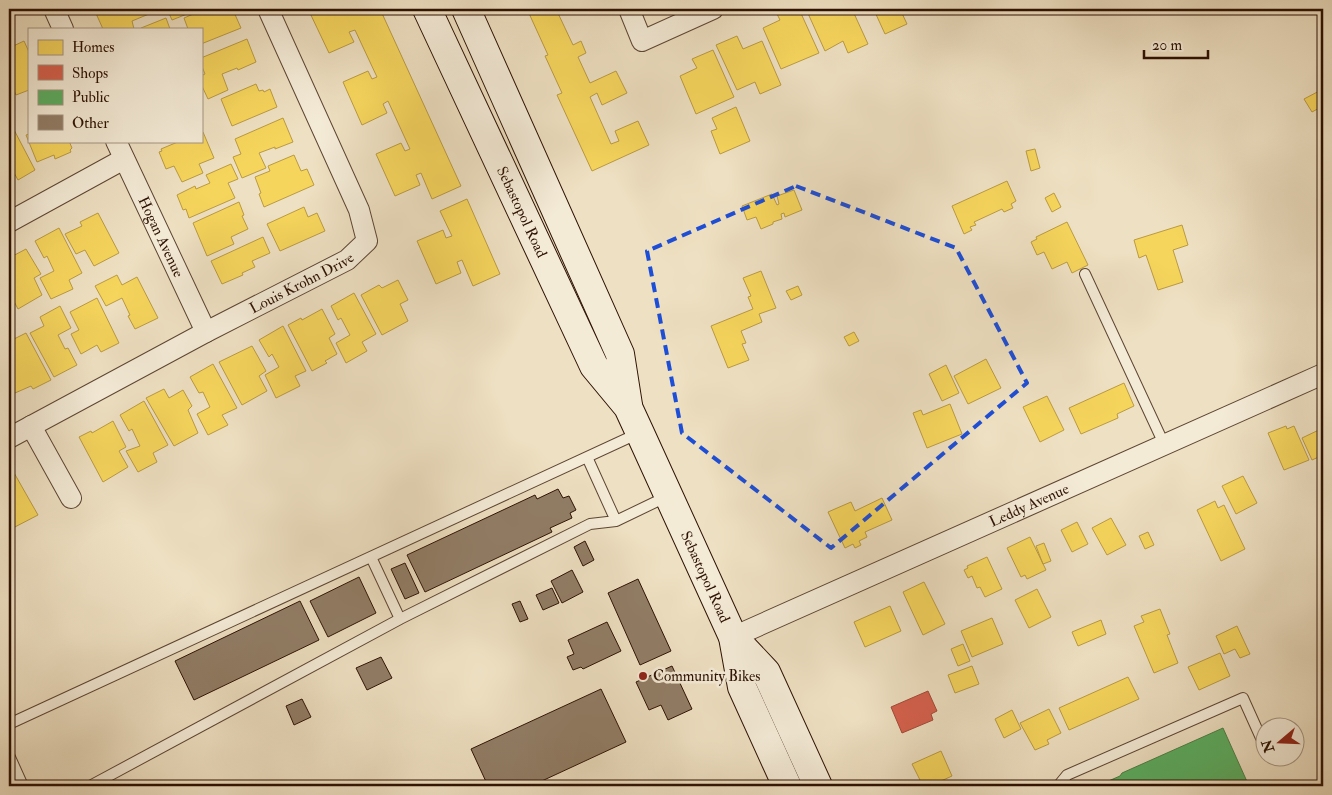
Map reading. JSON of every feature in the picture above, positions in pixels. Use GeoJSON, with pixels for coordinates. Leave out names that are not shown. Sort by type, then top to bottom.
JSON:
{"type":"FeatureCollection","features":[{"type":"Feature","properties":{"kind":"main road","name":"Sebastopol Road"},"geometry":{"type":"LineString","coordinates":[[427,9],[594,366],[628,407],[733,637],[742,687],[787,786]]}},
{"type":"Feature","properties":{"kind":"main road","name":"Sebastopol Road"},"geometry":{"type":"LineString","coordinates":[[466,9],[620,354],[628,407]]}},
{"type":"Feature","properties":{"kind":"main road","name":"Sebastopol Road"},"geometry":{"type":"LineString","coordinates":[[733,637],[766,672],[818,786]]}},
{"type":"Feature","properties":{"kind":"street"},"geometry":{"type":"LineString","coordinates":[[54,9],[63,28]]}},
{"type":"Feature","properties":{"kind":"street","name":"Louis Krohn Drive"},"geometry":{"type":"LineString","coordinates":[[9,438],[206,332],[347,260],[367,241],[359,210],[268,9]]}},
{"type":"Feature","properties":{"kind":"street"},"geometry":{"type":"LineString","coordinates":[[629,9],[642,40],[713,9]]}},
{"type":"Feature","properties":{"kind":"street","name":"Hogan Avenue"},"geometry":{"type":"LineString","coordinates":[[116,142],[206,332]]}},
{"type":"Feature","properties":{"kind":"street"},"geometry":{"type":"LineString","coordinates":[[9,222],[124,159]]}},
{"type":"Feature","properties":{"kind":"street","name":"Leddy Avenue"},"geometry":{"type":"LineString","coordinates":[[733,637],[1323,374]]}},
{"type":"Feature","properties":{"kind":"street"},"geometry":{"type":"LineString","coordinates":[[31,426],[71,498]]}},
{"type":"Feature","properties":{"kind":"lane"},"geometry":{"type":"LineString","coordinates":[[1085,274],[1164,444]]}},
{"type":"Feature","properties":{"kind":"lane"},"geometry":{"type":"LineString","coordinates":[[9,724],[640,433]]}},
{"type":"Feature","properties":{"kind":"lane"},"geometry":{"type":"LineString","coordinates":[[587,457],[616,521]]}},
{"type":"Feature","properties":{"kind":"lane"},"geometry":{"type":"LineString","coordinates":[[90,786],[400,618],[590,524],[616,521],[669,496]]}},
{"type":"Feature","properties":{"kind":"lane"},"geometry":{"type":"LineString","coordinates":[[371,557],[400,618]]}},
{"type":"Feature","properties":{"kind":"lane"},"geometry":{"type":"LineString","coordinates":[[1058,786],[1067,775],[1243,698],[1254,722]]}},
{"type":"Feature","properties":{"kind":"lane"},"geometry":{"type":"LineString","coordinates":[[9,755],[24,786]]}},
{"type":"Feature","properties":{"kind":"highlighted area"},"geometry":{"type":"Polygon","coordinates":[[[796,186],[956,248],[1027,383],[831,548],[682,433],[647,251],[796,186]]]}},
{"type":"Feature","properties":{"kind":"building: Homes"},"geometry":{"type":"Polygon","coordinates":[[[94,9],[146,9],[149,14],[132,21],[134,28],[103,28],[94,9]]]}},
{"type":"Feature","properties":{"kind":"building: Homes"},"geometry":{"type":"Polygon","coordinates":[[[167,9],[191,9],[192,12],[172,20],[167,9]]]}},
{"type":"Feature","properties":{"kind":"building: Homes"},"geometry":{"type":"Polygon","coordinates":[[[205,9],[221,9],[222,12],[233,10],[241,28],[202,44],[202,28],[188,28],[184,18],[205,9]]]}},
{"type":"Feature","properties":{"kind":"building: Homes"},"geometry":{"type":"Polygon","coordinates":[[[314,9],[380,9],[461,186],[432,199],[421,173],[416,175],[420,185],[395,196],[376,154],[401,143],[405,151],[410,149],[388,101],[383,104],[387,113],[362,125],[343,82],[368,71],[372,79],[377,77],[355,30],[349,32],[354,42],[329,53],[309,11],[314,9]]]}},
{"type":"Feature","properties":{"kind":"building: Homes"},"geometry":{"type":"Polygon","coordinates":[[[527,9],[556,9],[573,45],[581,41],[586,53],[578,57],[590,83],[616,71],[627,93],[602,105],[597,93],[590,97],[611,144],[619,141],[615,131],[638,121],[649,145],[592,171],[557,95],[562,93],[545,56],[548,55],[527,9]]]}},
{"type":"Feature","properties":{"kind":"building: Homes"},"geometry":{"type":"Polygon","coordinates":[[[791,9],[799,9],[819,53],[781,69],[763,28],[780,20],[777,14],[791,9]]]}},
{"type":"Feature","properties":{"kind":"building: Homes"},"geometry":{"type":"Polygon","coordinates":[[[806,9],[852,9],[868,44],[848,53],[843,41],[825,51],[806,9]]]}},
{"type":"Feature","properties":{"kind":"building: Homes"},"geometry":{"type":"Polygon","coordinates":[[[900,9],[907,24],[885,34],[874,10],[900,9]]]}},
{"type":"Feature","properties":{"kind":"building: Homes"},"geometry":{"type":"Polygon","coordinates":[[[166,18],[170,28],[141,28],[166,18]]]}},
{"type":"Feature","properties":{"kind":"building: Homes"},"geometry":{"type":"Polygon","coordinates":[[[737,36],[743,49],[762,41],[781,85],[760,94],[755,82],[737,90],[716,45],[737,36]]]}},
{"type":"Feature","properties":{"kind":"building: Homes"},"geometry":{"type":"Polygon","coordinates":[[[247,39],[256,62],[238,70],[237,68],[222,74],[228,90],[208,99],[202,86],[202,76],[205,74],[202,66],[202,58],[247,39]]]}},
{"type":"Feature","properties":{"kind":"building: Homes"},"geometry":{"type":"Polygon","coordinates":[[[24,41],[28,50],[28,90],[16,95],[9,80],[9,48],[24,41]]]}},
{"type":"Feature","properties":{"kind":"building: Homes"},"geometry":{"type":"Polygon","coordinates":[[[713,50],[734,97],[696,114],[680,76],[697,68],[692,59],[713,50]]]}},
{"type":"Feature","properties":{"kind":"building: Homes"},"geometry":{"type":"Polygon","coordinates":[[[256,84],[259,91],[263,90],[264,92],[270,89],[277,107],[232,126],[221,99],[256,84]]]}},
{"type":"Feature","properties":{"kind":"building: Homes"},"geometry":{"type":"Polygon","coordinates":[[[1323,89],[1323,106],[1312,112],[1304,99],[1323,89]]]}},
{"type":"Feature","properties":{"kind":"building: Homes"},"geometry":{"type":"Polygon","coordinates":[[[736,107],[750,141],[720,154],[711,131],[717,129],[712,118],[736,107]]]}},
{"type":"Feature","properties":{"kind":"building: Homes"},"geometry":{"type":"Polygon","coordinates":[[[283,118],[293,142],[259,153],[266,168],[242,178],[233,157],[241,154],[235,139],[283,118]]]}},
{"type":"Feature","properties":{"kind":"building: Homes"},"geometry":{"type":"Polygon","coordinates":[[[11,124],[35,170],[18,180],[13,171],[9,173],[9,126],[11,124]]]}},
{"type":"Feature","properties":{"kind":"building: Homes"},"geometry":{"type":"Polygon","coordinates":[[[203,132],[214,158],[199,164],[203,173],[182,182],[174,166],[166,169],[159,152],[162,151],[161,149],[178,142],[202,142],[203,132]]]}},
{"type":"Feature","properties":{"kind":"building: Homes"},"geometry":{"type":"Polygon","coordinates":[[[29,142],[69,142],[72,148],[71,152],[55,159],[54,155],[37,162],[29,142]]]}},
{"type":"Feature","properties":{"kind":"building: Homes"},"geometry":{"type":"Polygon","coordinates":[[[1035,149],[1040,168],[1031,171],[1026,151],[1035,149]]]}},
{"type":"Feature","properties":{"kind":"building: Homes"},"geometry":{"type":"Polygon","coordinates":[[[294,155],[301,171],[307,169],[314,185],[264,207],[255,177],[270,171],[268,166],[294,155]]]}},
{"type":"Feature","properties":{"kind":"building: Homes"},"geometry":{"type":"Polygon","coordinates":[[[231,164],[238,179],[228,183],[235,198],[189,218],[186,209],[183,210],[177,195],[195,186],[196,189],[210,183],[206,175],[231,164]]]}},
{"type":"Feature","properties":{"kind":"building: Homes"},"geometry":{"type":"Polygon","coordinates":[[[1007,181],[1016,201],[1011,204],[1013,208],[1004,212],[1002,209],[974,222],[976,225],[970,227],[972,230],[964,234],[952,206],[1007,181]]]}},
{"type":"Feature","properties":{"kind":"building: Homes"},"geometry":{"type":"Polygon","coordinates":[[[794,190],[802,210],[785,217],[784,213],[781,214],[782,219],[761,229],[756,217],[747,220],[742,206],[772,194],[777,205],[779,204],[777,196],[794,190]]]}},
{"type":"Feature","properties":{"kind":"building: Homes"},"geometry":{"type":"Polygon","coordinates":[[[1054,193],[1061,207],[1052,212],[1045,198],[1054,193]]]}},
{"type":"Feature","properties":{"kind":"building: Homes"},"geometry":{"type":"Polygon","coordinates":[[[467,199],[500,274],[473,286],[462,260],[457,262],[461,273],[436,284],[417,241],[443,230],[446,238],[452,236],[440,211],[467,199]]]}},
{"type":"Feature","properties":{"kind":"building: Homes"},"geometry":{"type":"Polygon","coordinates":[[[239,202],[244,215],[242,216],[248,229],[231,237],[234,244],[207,256],[193,223],[239,202]]]}},
{"type":"Feature","properties":{"kind":"building: Homes"},"geometry":{"type":"Polygon","coordinates":[[[304,207],[308,217],[317,213],[325,231],[280,251],[267,224],[304,207]]]}},
{"type":"Feature","properties":{"kind":"building: Homes"},"geometry":{"type":"Polygon","coordinates":[[[98,213],[119,253],[94,266],[85,250],[76,254],[65,234],[82,226],[80,222],[98,213]]]}},
{"type":"Feature","properties":{"kind":"building: Homes"},"geometry":{"type":"Polygon","coordinates":[[[1067,222],[1088,265],[1072,273],[1067,262],[1052,269],[1044,252],[1037,255],[1031,242],[1037,239],[1036,237],[1067,222]]]}},
{"type":"Feature","properties":{"kind":"building: Homes"},"geometry":{"type":"Polygon","coordinates":[[[1182,225],[1188,245],[1173,250],[1183,282],[1158,290],[1146,255],[1139,258],[1134,240],[1182,225]]]}},
{"type":"Feature","properties":{"kind":"building: Homes"},"geometry":{"type":"Polygon","coordinates":[[[59,228],[82,273],[69,280],[73,289],[51,299],[40,278],[54,271],[47,256],[44,258],[35,241],[59,228]]]}},
{"type":"Feature","properties":{"kind":"building: Homes"},"geometry":{"type":"Polygon","coordinates":[[[263,237],[270,253],[252,261],[255,267],[242,273],[243,275],[222,284],[211,261],[263,237]]]}},
{"type":"Feature","properties":{"kind":"building: Homes"},"geometry":{"type":"Polygon","coordinates":[[[26,249],[41,274],[34,278],[42,295],[18,309],[9,292],[9,258],[26,249]]]}},
{"type":"Feature","properties":{"kind":"building: Homes"},"geometry":{"type":"Polygon","coordinates":[[[761,271],[776,308],[759,314],[762,322],[741,331],[746,343],[742,344],[749,360],[728,368],[711,326],[753,309],[748,297],[751,296],[743,278],[761,271]]]}},
{"type":"Feature","properties":{"kind":"building: Homes"},"geometry":{"type":"Polygon","coordinates":[[[117,275],[122,285],[137,277],[158,318],[135,329],[122,298],[106,306],[95,286],[117,275]]]}},
{"type":"Feature","properties":{"kind":"building: Homes"},"geometry":{"type":"Polygon","coordinates":[[[398,280],[408,300],[400,304],[408,321],[382,335],[361,295],[379,285],[382,288],[398,280]]]}},
{"type":"Feature","properties":{"kind":"building: Homes"},"geometry":{"type":"Polygon","coordinates":[[[798,286],[802,295],[791,300],[786,291],[798,286]]]}},
{"type":"Feature","properties":{"kind":"building: Homes"},"geometry":{"type":"Polygon","coordinates":[[[354,293],[376,334],[362,342],[367,351],[346,363],[336,343],[350,335],[341,318],[338,320],[331,306],[354,293]]]}},
{"type":"Feature","properties":{"kind":"building: Homes"},"geometry":{"type":"Polygon","coordinates":[[[97,298],[119,343],[101,352],[97,345],[81,354],[71,334],[79,330],[70,312],[97,298]]]}},
{"type":"Feature","properties":{"kind":"building: Homes"},"geometry":{"type":"Polygon","coordinates":[[[60,306],[71,328],[58,335],[65,349],[68,348],[77,365],[54,377],[30,333],[44,326],[40,317],[60,306]]]}},
{"type":"Feature","properties":{"kind":"building: Homes"},"geometry":{"type":"Polygon","coordinates":[[[322,309],[335,334],[329,338],[337,354],[325,361],[327,363],[312,371],[288,325],[322,309]]]}},
{"type":"Feature","properties":{"kind":"building: Homes"},"geometry":{"type":"Polygon","coordinates":[[[283,326],[306,371],[295,376],[300,386],[276,398],[265,375],[279,367],[272,354],[269,357],[259,340],[283,326]]]}},
{"type":"Feature","properties":{"kind":"building: Homes"},"geometry":{"type":"Polygon","coordinates":[[[854,332],[859,341],[849,346],[844,337],[854,332]]]}},
{"type":"Feature","properties":{"kind":"building: Homes"},"geometry":{"type":"Polygon","coordinates":[[[26,333],[51,380],[33,389],[31,386],[15,393],[9,381],[9,344],[13,342],[12,340],[26,333]]]}},
{"type":"Feature","properties":{"kind":"building: Homes"},"geometry":{"type":"Polygon","coordinates":[[[252,346],[266,371],[259,376],[267,391],[242,405],[219,362],[252,346]]]}},
{"type":"Feature","properties":{"kind":"building: Homes"},"geometry":{"type":"Polygon","coordinates":[[[986,359],[1001,388],[968,404],[954,376],[986,359]]]}},
{"type":"Feature","properties":{"kind":"building: Homes"},"geometry":{"type":"Polygon","coordinates":[[[213,364],[237,408],[222,415],[228,425],[208,435],[197,414],[210,407],[203,392],[199,393],[190,377],[213,364]]]}},
{"type":"Feature","properties":{"kind":"building: Homes"},"geometry":{"type":"Polygon","coordinates":[[[946,365],[959,393],[942,401],[929,374],[946,365]]]}},
{"type":"Feature","properties":{"kind":"building: Homes"},"geometry":{"type":"Polygon","coordinates":[[[1124,383],[1134,406],[1117,414],[1118,418],[1081,434],[1069,408],[1124,383]]]}},
{"type":"Feature","properties":{"kind":"building: Homes"},"geometry":{"type":"Polygon","coordinates":[[[164,389],[169,398],[183,390],[192,406],[188,410],[198,433],[174,446],[146,398],[164,389]]]}},
{"type":"Feature","properties":{"kind":"building: Homes"},"geometry":{"type":"Polygon","coordinates":[[[1047,396],[1064,430],[1040,442],[1023,407],[1047,396]]]}},
{"type":"Feature","properties":{"kind":"building: Homes"},"geometry":{"type":"Polygon","coordinates":[[[144,401],[168,445],[153,453],[157,462],[138,472],[126,451],[140,446],[132,429],[129,431],[120,415],[144,401]]]}},
{"type":"Feature","properties":{"kind":"building: Homes"},"geometry":{"type":"Polygon","coordinates":[[[950,404],[962,434],[927,448],[913,413],[921,410],[923,415],[950,404]]]}},
{"type":"Feature","properties":{"kind":"building: Homes"},"geometry":{"type":"Polygon","coordinates":[[[113,421],[126,447],[119,451],[128,467],[103,482],[79,437],[91,431],[92,433],[113,421]]]}},
{"type":"Feature","properties":{"kind":"building: Homes"},"geometry":{"type":"Polygon","coordinates":[[[1286,426],[1287,429],[1294,426],[1309,460],[1284,470],[1268,433],[1286,426]]]}},
{"type":"Feature","properties":{"kind":"building: Homes"},"geometry":{"type":"Polygon","coordinates":[[[1323,428],[1323,455],[1312,460],[1302,438],[1323,428]]]}},
{"type":"Feature","properties":{"kind":"building: Homes"},"geometry":{"type":"Polygon","coordinates":[[[13,471],[38,515],[11,529],[9,525],[9,474],[13,471]]]}},
{"type":"Feature","properties":{"kind":"building: Homes"},"geometry":{"type":"Polygon","coordinates":[[[1243,476],[1257,503],[1236,514],[1222,486],[1243,476]]]}},
{"type":"Feature","properties":{"kind":"building: Homes"},"geometry":{"type":"Polygon","coordinates":[[[882,498],[892,520],[865,532],[867,537],[859,541],[861,545],[855,548],[853,544],[845,548],[828,512],[851,502],[855,511],[882,498]]]}},
{"type":"Feature","properties":{"kind":"building: Homes"},"geometry":{"type":"Polygon","coordinates":[[[1215,501],[1218,508],[1224,505],[1245,549],[1221,561],[1197,510],[1215,501]]]}},
{"type":"Feature","properties":{"kind":"building: Homes"},"geometry":{"type":"Polygon","coordinates":[[[1111,518],[1126,545],[1107,555],[1092,528],[1111,518]]]}},
{"type":"Feature","properties":{"kind":"building: Homes"},"geometry":{"type":"Polygon","coordinates":[[[1077,522],[1088,544],[1072,552],[1061,530],[1077,522]]]}},
{"type":"Feature","properties":{"kind":"building: Homes"},"geometry":{"type":"Polygon","coordinates":[[[1148,532],[1154,545],[1145,549],[1139,536],[1148,532]]]}},
{"type":"Feature","properties":{"kind":"building: Homes"},"geometry":{"type":"Polygon","coordinates":[[[1030,537],[1046,570],[1027,579],[1025,575],[1021,577],[1007,548],[1030,537]]]}},
{"type":"Feature","properties":{"kind":"building: Homes"},"geometry":{"type":"Polygon","coordinates":[[[1044,543],[1051,561],[1043,564],[1036,546],[1044,543]]]}},
{"type":"Feature","properties":{"kind":"building: Homes"},"geometry":{"type":"Polygon","coordinates":[[[987,557],[1002,589],[985,597],[980,587],[977,588],[972,576],[968,578],[964,570],[968,568],[967,566],[987,557]]]}},
{"type":"Feature","properties":{"kind":"building: Homes"},"geometry":{"type":"Polygon","coordinates":[[[924,582],[945,624],[923,635],[903,592],[924,582]]]}},
{"type":"Feature","properties":{"kind":"building: Homes"},"geometry":{"type":"Polygon","coordinates":[[[1037,589],[1051,617],[1029,628],[1015,600],[1037,589]]]}},
{"type":"Feature","properties":{"kind":"building: Homes"},"geometry":{"type":"Polygon","coordinates":[[[890,606],[901,631],[865,647],[854,622],[890,606]]]}},
{"type":"Feature","properties":{"kind":"building: Homes"},"geometry":{"type":"Polygon","coordinates":[[[1160,609],[1170,634],[1167,635],[1178,663],[1154,673],[1134,626],[1144,622],[1141,616],[1160,609]]]}},
{"type":"Feature","properties":{"kind":"building: Homes"},"geometry":{"type":"Polygon","coordinates":[[[992,618],[1003,644],[972,657],[961,631],[992,618]]]}},
{"type":"Feature","properties":{"kind":"building: Homes"},"geometry":{"type":"Polygon","coordinates":[[[1101,620],[1106,634],[1078,646],[1072,632],[1101,620]]]}},
{"type":"Feature","properties":{"kind":"building: Homes"},"geometry":{"type":"Polygon","coordinates":[[[1237,626],[1250,654],[1240,658],[1235,649],[1224,654],[1216,636],[1237,626]]]}},
{"type":"Feature","properties":{"kind":"building: Homes"},"geometry":{"type":"Polygon","coordinates":[[[963,644],[970,661],[958,666],[951,649],[963,644]]]}},
{"type":"Feature","properties":{"kind":"building: Homes"},"geometry":{"type":"Polygon","coordinates":[[[1220,653],[1230,676],[1199,690],[1188,667],[1220,653]]]}},
{"type":"Feature","properties":{"kind":"building: Homes"},"geometry":{"type":"Polygon","coordinates":[[[972,666],[979,684],[955,693],[948,675],[972,666]]]}},
{"type":"Feature","properties":{"kind":"building: Homes"},"geometry":{"type":"Polygon","coordinates":[[[1128,677],[1139,699],[1069,730],[1059,708],[1128,677]]]}},
{"type":"Feature","properties":{"kind":"building: Homes"},"geometry":{"type":"Polygon","coordinates":[[[1049,709],[1061,733],[1047,740],[1049,744],[1035,750],[1020,723],[1049,709]]]}},
{"type":"Feature","properties":{"kind":"building: Homes"},"geometry":{"type":"Polygon","coordinates":[[[1012,710],[1021,729],[1004,738],[995,719],[1012,710]]]}},
{"type":"Feature","properties":{"kind":"building: Homes"},"geometry":{"type":"Polygon","coordinates":[[[941,751],[952,776],[930,786],[923,786],[912,764],[941,751]]]}},
{"type":"Feature","properties":{"kind":"building: Shops"},"geometry":{"type":"Polygon","coordinates":[[[928,691],[937,711],[931,714],[933,720],[902,733],[891,707],[928,691]]]}},
{"type":"Feature","properties":{"kind":"building: Public"},"geometry":{"type":"Polygon","coordinates":[[[1223,728],[1249,786],[1097,786],[1120,776],[1122,773],[1223,728]]]}},
{"type":"Feature","properties":{"kind":"building: Other"},"geometry":{"type":"Polygon","coordinates":[[[558,489],[563,498],[569,496],[576,510],[570,513],[572,518],[550,528],[552,532],[425,592],[407,555],[535,495],[537,499],[558,489]]]}},
{"type":"Feature","properties":{"kind":"building: Other"},"geometry":{"type":"Polygon","coordinates":[[[585,541],[594,560],[583,566],[574,547],[585,541]]]}},
{"type":"Feature","properties":{"kind":"building: Other"},"geometry":{"type":"Polygon","coordinates":[[[405,563],[419,593],[405,599],[391,569],[405,563]]]}},
{"type":"Feature","properties":{"kind":"building: Other"},"geometry":{"type":"Polygon","coordinates":[[[572,570],[583,592],[562,603],[551,581],[572,570]]]}},
{"type":"Feature","properties":{"kind":"building: Other"},"geometry":{"type":"Polygon","coordinates":[[[359,577],[376,613],[328,637],[310,601],[359,577]]]}},
{"type":"Feature","properties":{"kind":"building: Other"},"geometry":{"type":"Polygon","coordinates":[[[638,579],[671,651],[640,665],[608,593],[638,579]]]}},
{"type":"Feature","properties":{"kind":"building: Other"},"geometry":{"type":"Polygon","coordinates":[[[552,588],[559,603],[543,610],[536,595],[552,588]]]}},
{"type":"Feature","properties":{"kind":"building: Other"},"geometry":{"type":"Polygon","coordinates":[[[300,601],[319,640],[194,700],[175,661],[300,601]]]}},
{"type":"Feature","properties":{"kind":"building: Other"},"geometry":{"type":"Polygon","coordinates":[[[520,601],[528,619],[520,622],[512,604],[520,601]]]}},
{"type":"Feature","properties":{"kind":"building: Other"},"geometry":{"type":"Polygon","coordinates":[[[607,622],[621,651],[583,669],[581,667],[573,670],[567,657],[574,654],[568,640],[607,622]]]}},
{"type":"Feature","properties":{"kind":"building: Other"},"geometry":{"type":"Polygon","coordinates":[[[381,657],[392,678],[367,690],[356,668],[381,657]]]}},
{"type":"Feature","properties":{"kind":"building: Other"},"geometry":{"type":"Polygon","coordinates":[[[672,666],[692,709],[668,720],[661,705],[649,710],[636,682],[672,666]]]}},
{"type":"Feature","properties":{"kind":"building: Other"},"geometry":{"type":"Polygon","coordinates":[[[601,689],[626,742],[531,786],[488,786],[471,749],[601,689]]]}},
{"type":"Feature","properties":{"kind":"building: Other"},"geometry":{"type":"Polygon","coordinates":[[[302,699],[311,717],[294,725],[286,706],[302,699]]]}},
{"type":"Feature","properties":{"kind":"place","name":"Community Bikes"},"geometry":{"type":"Point","coordinates":[643,676]}}]}
